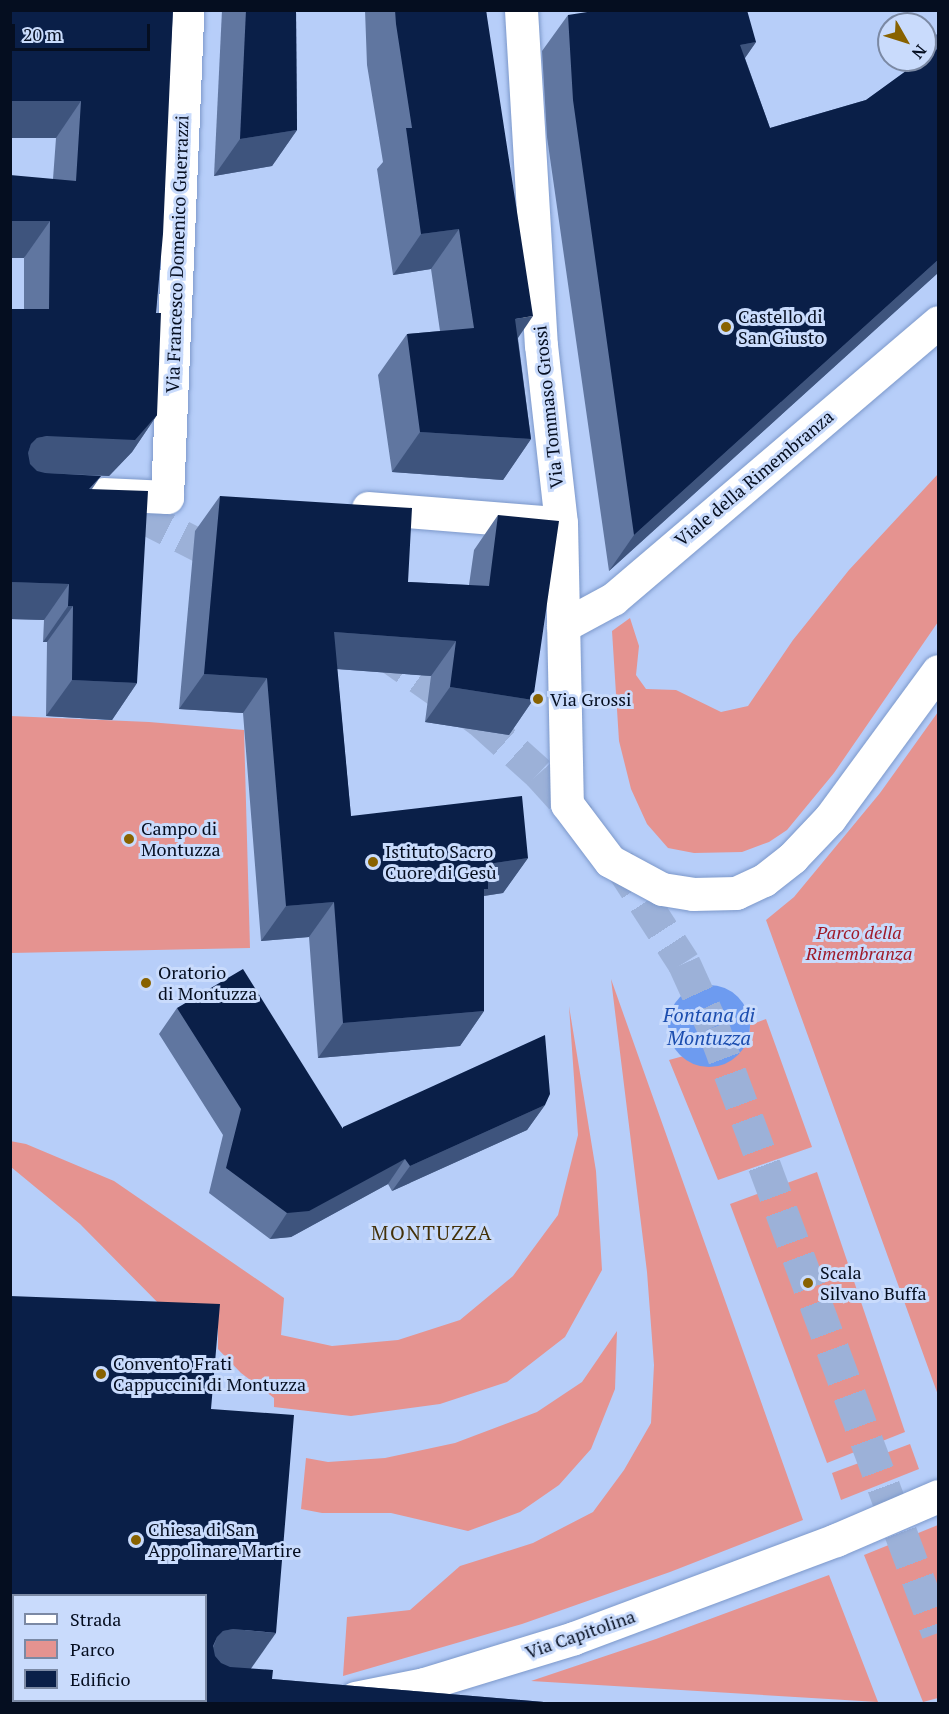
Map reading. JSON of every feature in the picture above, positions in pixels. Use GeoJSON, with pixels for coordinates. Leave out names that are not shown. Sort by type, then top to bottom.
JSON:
{"type":"FeatureCollection","features":[{"type":"Feature","properties":{"kind":"street","name":"Via Francesco Domenico Guerrazzi"},"geometry":{"type":"LineString","coordinates":[[77,493],[167,497],[187,10]]}},
{"type":"Feature","properties":{"kind":"street","name":"Via Tommaso Grossi"},"geometry":{"type":"LineString","coordinates":[[521,10],[541,345],[561,523],[567,804],[610,861],[662,889],[693,894],[736,893],[764,880],[792,858],[830,819],[939,671]]}},
{"type":"Feature","properties":{"kind":"street","name":"Viale della Rimembranza"},"geometry":{"type":"LineString","coordinates":[[563,626],[613,598],[939,322]]}},
{"type":"Feature","properties":{"kind":"street"},"geometry":{"type":"LineString","coordinates":[[335,506],[561,523]]}},
{"type":"Feature","properties":{"kind":"street","name":"Via Capitolina"},"geometry":{"type":"LineString","coordinates":[[325,1695],[361,1698],[444,1678],[574,1638],[836,1540],[939,1496]]}},
{"type":"Feature","properties":{"kind":"street"},"geometry":{"type":"LineString","coordinates":[[361,1698],[420,1704]]}},
{"type":"Feature","properties":{"kind":"green space"},"geometry":{"type":"Polygon","coordinates":[[[938,474],[938,622],[834,773],[787,830],[769,842],[742,852],[694,853],[668,848],[647,824],[631,789],[619,741],[612,631],[630,618],[639,646],[636,675],[646,689],[676,690],[721,712],[748,706],[793,640],[849,570],[938,474]]]}},
{"type":"Feature","properties":{"kind":"green space","name":"Parco della Rimembranza"},"geometry":{"type":"Polygon","coordinates":[[[938,712],[938,1395],[766,920],[794,897],[880,793],[938,712]]]}},
{"type":"Feature","properties":{"kind":"green space","name":"Campo di Montuzza"},"geometry":{"type":"Polygon","coordinates":[[[10,716],[149,722],[244,730],[250,948],[11,953],[10,716]]]}},
{"type":"Feature","properties":{"kind":"green space"},"geometry":{"type":"Polygon","coordinates":[[[611,979],[803,1520],[670,1572],[522,1624],[343,1676],[347,1617],[410,1610],[460,1566],[533,1543],[593,1512],[624,1470],[651,1423],[654,1365],[647,1272],[611,979]]]}},
{"type":"Feature","properties":{"kind":"green space"},"geometry":{"type":"Polygon","coordinates":[[[569,1006],[596,1171],[602,1270],[565,1337],[507,1382],[440,1404],[351,1416],[274,1407],[274,1398],[241,1373],[218,1349],[218,1327],[178,1323],[80,1224],[11,1167],[10,1141],[26,1144],[114,1181],[284,1298],[281,1335],[332,1346],[398,1340],[460,1320],[513,1276],[558,1215],[578,1135],[569,1006]]]}},
{"type":"Feature","properties":{"kind":"green space"},"geometry":{"type":"Polygon","coordinates":[[[766,1019],[812,1147],[718,1180],[669,1060],[749,1038],[750,1025],[766,1019]]]}},
{"type":"Feature","properties":{"kind":"green space"},"geometry":{"type":"Polygon","coordinates":[[[817,1172],[905,1432],[827,1463],[730,1204],[817,1172]]]}},
{"type":"Feature","properties":{"kind":"green space"},"geometry":{"type":"Polygon","coordinates":[[[617,1331],[615,1389],[591,1449],[559,1485],[520,1512],[468,1531],[391,1513],[322,1513],[301,1509],[306,1458],[328,1462],[385,1458],[455,1443],[537,1412],[582,1382],[617,1331]]]}},
{"type":"Feature","properties":{"kind":"green space"},"geometry":{"type":"Polygon","coordinates":[[[910,1444],[919,1469],[841,1500],[832,1473],[910,1444]]]}},
{"type":"Feature","properties":{"kind":"green space"},"geometry":{"type":"Polygon","coordinates":[[[938,1525],[938,1698],[923,1702],[864,1555],[938,1525]]]}},
{"type":"Feature","properties":{"kind":"green space"},"geometry":{"type":"Polygon","coordinates":[[[829,1575],[878,1702],[531,1681],[656,1639],[829,1575]]]}},
{"type":"Feature","properties":{"kind":"water","name":"Fontana di Montuzza"},"geometry":{"type":"Polygon","coordinates":[[[709,985],[725,988],[738,997],[747,1010],[750,1026],[747,1042],[738,1055],[725,1064],[709,1067],[693,1064],[680,1055],[671,1042],[668,1026],[671,1010],[680,997],[693,988],[709,985]]]}},
{"type":"Feature","properties":{"kind":"building"},"geometry":{"type":"Polygon","coordinates":[[[10,10],[173,10],[163,234],[156,313],[161,313],[157,415],[135,440],[47,436],[37,438],[31,444],[28,453],[30,464],[37,471],[101,476],[89,489],[148,491],[137,683],[72,680],[73,606],[68,606],[69,584],[10,582],[10,309],[49,309],[50,221],[10,221],[10,175],[76,181],[81,101],[10,101],[10,10]]]}},
{"type":"Feature","properties":{"kind":"building"},"geometry":{"type":"Polygon","coordinates":[[[246,10],[296,10],[297,130],[240,139],[246,10]]]}},
{"type":"Feature","properties":{"kind":"building"},"geometry":{"type":"Polygon","coordinates":[[[395,10],[486,10],[533,316],[515,319],[531,439],[420,432],[407,334],[474,328],[459,229],[421,234],[406,128],[412,128],[395,10]]]}},
{"type":"Feature","properties":{"kind":"building","name":"Castello di San Giusto"},"geometry":{"type":"Polygon","coordinates":[[[600,10],[747,10],[756,42],[740,45],[770,128],[866,100],[904,72],[937,72],[937,49],[939,48],[939,259],[634,535],[573,100],[568,15],[600,10]]]}},
{"type":"Feature","properties":{"kind":"building"},"geometry":{"type":"Polygon","coordinates":[[[220,496],[412,508],[408,582],[489,586],[498,515],[559,521],[533,700],[450,687],[456,641],[334,632],[351,816],[522,796],[528,858],[488,864],[488,889],[484,889],[484,1011],[343,1023],[334,902],[286,906],[267,678],[204,674],[220,496]]]}},
{"type":"Feature","properties":{"kind":"building"},"geometry":{"type":"Polygon","coordinates":[[[243,969],[343,1129],[343,1127],[545,1035],[550,1094],[545,1105],[410,1166],[405,1159],[309,1211],[287,1213],[226,1168],[241,1109],[177,1008],[243,969]]]}},
{"type":"Feature","properties":{"kind":"building"},"geometry":{"type":"Polygon","coordinates":[[[10,1296],[220,1304],[211,1409],[294,1415],[276,1633],[233,1629],[223,1631],[213,1646],[215,1656],[221,1663],[230,1667],[273,1670],[272,1679],[567,1704],[29,1704],[30,1702],[207,1702],[207,1594],[12,1594],[10,1596],[10,1296]]]}},
{"type":"Feature","properties":{"kind":"tunnel"},"geometry":{"type":"LineString","coordinates":[[104,503],[138,514],[234,563]]}},
{"type":"Feature","properties":{"kind":"tunnel"},"geometry":{"type":"LineString","coordinates":[[379,649],[480,720],[539,773],[580,818]]}},
{"type":"Feature","properties":{"kind":"tunnel"},"geometry":{"type":"LineString","coordinates":[[618,861],[684,963],[713,1027],[938,1633]]}},
{"type":"Feature","properties":{"kind":"place","name":"Castello di San Giusto"},"geometry":{"type":"Point","coordinates":[726,327]}},
{"type":"Feature","properties":{"kind":"place","name":"Via Grossi"},"geometry":{"type":"Point","coordinates":[538,699]}},
{"type":"Feature","properties":{"kind":"place","name":"Campo di Montuzza"},"geometry":{"type":"Point","coordinates":[129,839]}},
{"type":"Feature","properties":{"kind":"place","name":"Istituto Sacro Cuore di Gesù"},"geometry":{"type":"Point","coordinates":[373,862]}},
{"type":"Feature","properties":{"kind":"place","name":"Oratorio di Montuzza"},"geometry":{"type":"Point","coordinates":[146,983]}},
{"type":"Feature","properties":{"kind":"place","name":"Scala Silvano Buffa"},"geometry":{"type":"Point","coordinates":[808,1283]}},
{"type":"Feature","properties":{"kind":"place","name":"Convento Frati Cappuccini di Montuzza"},"geometry":{"type":"Point","coordinates":[101,1374]}},
{"type":"Feature","properties":{"kind":"place","name":"Chiesa di San Appolinare Martire"},"geometry":{"type":"Point","coordinates":[136,1540]}},
{"type":"Feature","properties":{"kind":"district","name":"MONTUZZA"},"geometry":{"type":"Point","coordinates":[432,1232]}}]}
